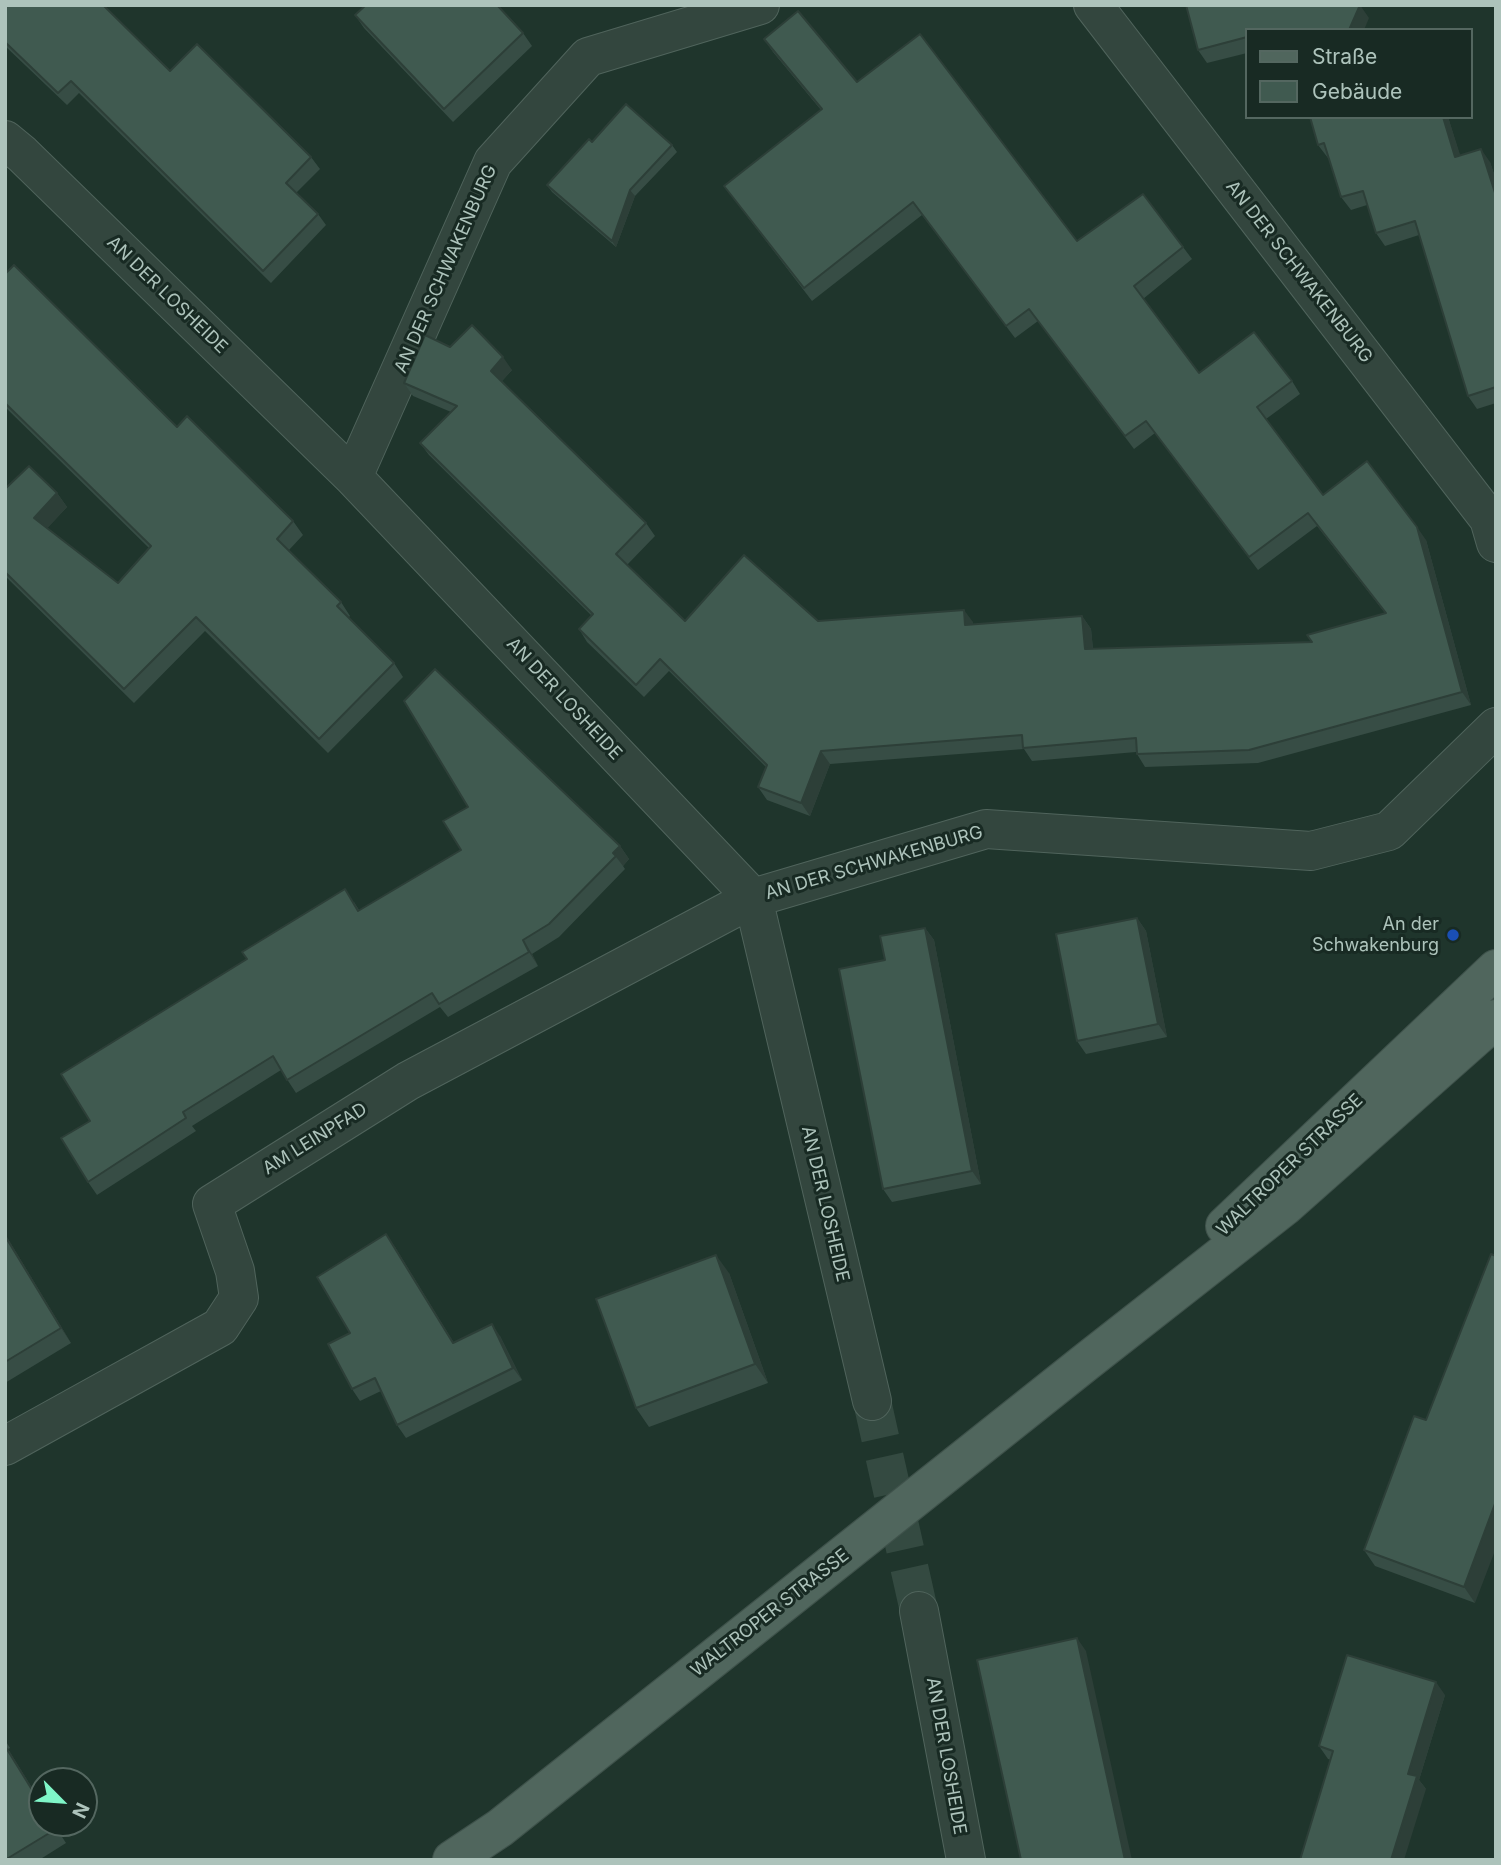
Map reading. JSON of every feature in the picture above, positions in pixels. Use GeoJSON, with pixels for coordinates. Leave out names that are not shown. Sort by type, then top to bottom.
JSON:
{"type":"FeatureCollection","features":[{"type":"Feature","properties":{"kind":"main road","name":"WALTROPER STRASSE"},"geometry":{"type":"LineString","coordinates":[[1086,1362],[1496,969]]}},
{"type":"Feature","properties":{"kind":"main road","name":"WALTROPER STRASSE"},"geometry":{"type":"LineString","coordinates":[[452,1860],[500,1828],[1285,1206],[1496,1019]]}},
{"type":"Feature","properties":{"kind":"street","name":"AN DER SCHWAKENBURG"},"geometry":{"type":"LineString","coordinates":[[353,477],[493,162],[588,57],[761,5]]}},
{"type":"Feature","properties":{"kind":"street","name":"AN DER SCHWAKENBURG"},"geometry":{"type":"LineString","coordinates":[[1093,5],[1489,519],[1496,543]]}},
{"type":"Feature","properties":{"kind":"street","name":"AN DER LOSHEIDE"},"geometry":{"type":"LineString","coordinates":[[11,156],[353,477],[753,898],[872,1401]]}},
{"type":"Feature","properties":{"kind":"street","name":"AN DER SCHWAKENBURG"},"geometry":{"type":"LineString","coordinates":[[753,898],[986,829],[1311,851],[1389,831],[1496,727]]}},
{"type":"Feature","properties":{"kind":"street","name":"AM LEINPFAD"},"geometry":{"type":"LineString","coordinates":[[5,1446],[220,1327],[239,1298],[235,1271],[212,1204],[408,1081],[753,898]]}},
{"type":"Feature","properties":{"kind":"street","name":"AN DER LOSHEIDE"},"geometry":{"type":"LineString","coordinates":[[919,1611],[965,1860]]}},
{"type":"Feature","properties":{"kind":"building"},"geometry":{"type":"Polygon","coordinates":[[[5,5],[103,5],[170,71],[197,44],[311,157],[286,183],[318,214],[263,271],[71,81],[58,93],[5,42],[5,5]]]}},
{"type":"Feature","properties":{"kind":"building"},"geometry":{"type":"Polygon","coordinates":[[[366,5],[497,5],[523,33],[444,109],[355,15],[366,5]]]}},
{"type":"Feature","properties":{"kind":"building"},"geometry":{"type":"Polygon","coordinates":[[[1186,5],[1360,5],[1350,28],[1246,28],[1246,37],[1198,50],[1186,5]]]}},
{"type":"Feature","properties":{"kind":"building"},"geometry":{"type":"Polygon","coordinates":[[[798,11],[857,82],[920,34],[1077,241],[1143,194],[1183,247],[1134,286],[1199,373],[1254,332],[1292,381],[1257,407],[1323,495],[1367,461],[1417,527],[1462,692],[1249,750],[1137,754],[1136,738],[1023,748],[1022,735],[821,751],[801,803],[758,787],[767,765],[660,659],[636,685],[579,629],[593,614],[420,443],[457,406],[404,383],[425,335],[450,347],[472,325],[503,357],[491,371],[646,523],[616,554],[685,621],[744,555],[818,621],[964,610],[965,625],[1082,616],[1085,649],[1312,642],[1307,635],[1386,613],[1308,513],[1249,557],[1146,421],[1125,436],[1029,309],[1006,326],[913,202],[804,288],[724,186],[822,109],[764,39],[798,11]]]}},
{"type":"Feature","properties":{"kind":"building"},"geometry":{"type":"Polygon","coordinates":[[[626,104],[672,145],[630,190],[612,241],[547,185],[589,139],[592,142],[626,104]]]}},
{"type":"Feature","properties":{"kind":"building"},"geometry":{"type":"Polygon","coordinates":[[[1311,119],[1444,119],[1455,157],[1481,149],[1496,196],[1496,387],[1468,396],[1415,221],[1376,233],[1363,191],[1341,197],[1324,143],[1318,145],[1311,119]]]}},
{"type":"Feature","properties":{"kind":"building"},"geometry":{"type":"Polygon","coordinates":[[[14,265],[177,427],[187,416],[293,521],[277,539],[341,602],[337,606],[394,663],[319,739],[196,617],[124,689],[5,572],[5,489],[29,466],[57,493],[34,518],[118,583],[151,546],[5,403],[5,274],[14,265]]]}},
{"type":"Feature","properties":{"kind":"building"},"geometry":{"type":"Polygon","coordinates":[[[435,669],[620,846],[613,853],[616,856],[549,924],[523,940],[529,952],[439,1004],[432,993],[287,1080],[273,1056],[183,1112],[186,1118],[88,1182],[61,1138],[90,1121],[61,1074],[247,959],[242,952],[345,889],[358,911],[461,850],[443,821],[468,807],[404,701],[435,669]]]}},
{"type":"Feature","properties":{"kind":"building"},"geometry":{"type":"Polygon","coordinates":[[[1137,918],[1158,1024],[1077,1041],[1056,934],[1137,918]]]}},
{"type":"Feature","properties":{"kind":"building"},"geometry":{"type":"Polygon","coordinates":[[[925,928],[972,1171],[883,1189],[839,969],[885,960],[880,936],[925,928]]]}},
{"type":"Feature","properties":{"kind":"building"},"geometry":{"type":"Polygon","coordinates":[[[386,1234],[453,1343],[492,1324],[513,1368],[397,1425],[375,1378],[352,1389],[328,1344],[350,1333],[317,1277],[386,1234]]]}},
{"type":"Feature","properties":{"kind":"building"},"geometry":{"type":"Polygon","coordinates":[[[5,1236],[61,1328],[5,1362],[5,1236]]]}},
{"type":"Feature","properties":{"kind":"building"},"geometry":{"type":"Polygon","coordinates":[[[1491,1254],[1496,1256],[1496,1501],[1464,1587],[1364,1550],[1414,1416],[1426,1420],[1491,1254]]]}},
{"type":"Feature","properties":{"kind":"building"},"geometry":{"type":"Polygon","coordinates":[[[716,1255],[755,1364],[636,1408],[596,1299],[716,1255]]]}},
{"type":"Feature","properties":{"kind":"building"},"geometry":{"type":"Polygon","coordinates":[[[1077,1638],[1125,1860],[1021,1860],[977,1660],[1077,1638]]]}},
{"type":"Feature","properties":{"kind":"building"},"geometry":{"type":"Polygon","coordinates":[[[1347,1655],[1436,1682],[1408,1774],[1417,1776],[1391,1860],[1300,1860],[1333,1751],[1319,1746],[1347,1655]]]}},
{"type":"Feature","properties":{"kind":"building"},"geometry":{"type":"Polygon","coordinates":[[[5,1746],[28,1783],[28,1837],[43,1837],[5,1860],[5,1746]]]}},
{"type":"Feature","properties":{"kind":"tunnel"},"geometry":{"type":"LineString","coordinates":[[872,1401],[919,1611]]}},
{"type":"Feature","properties":{"kind":"place","name":"An der Schwakenburg"},"geometry":{"type":"Point","coordinates":[1453,935]}}]}
